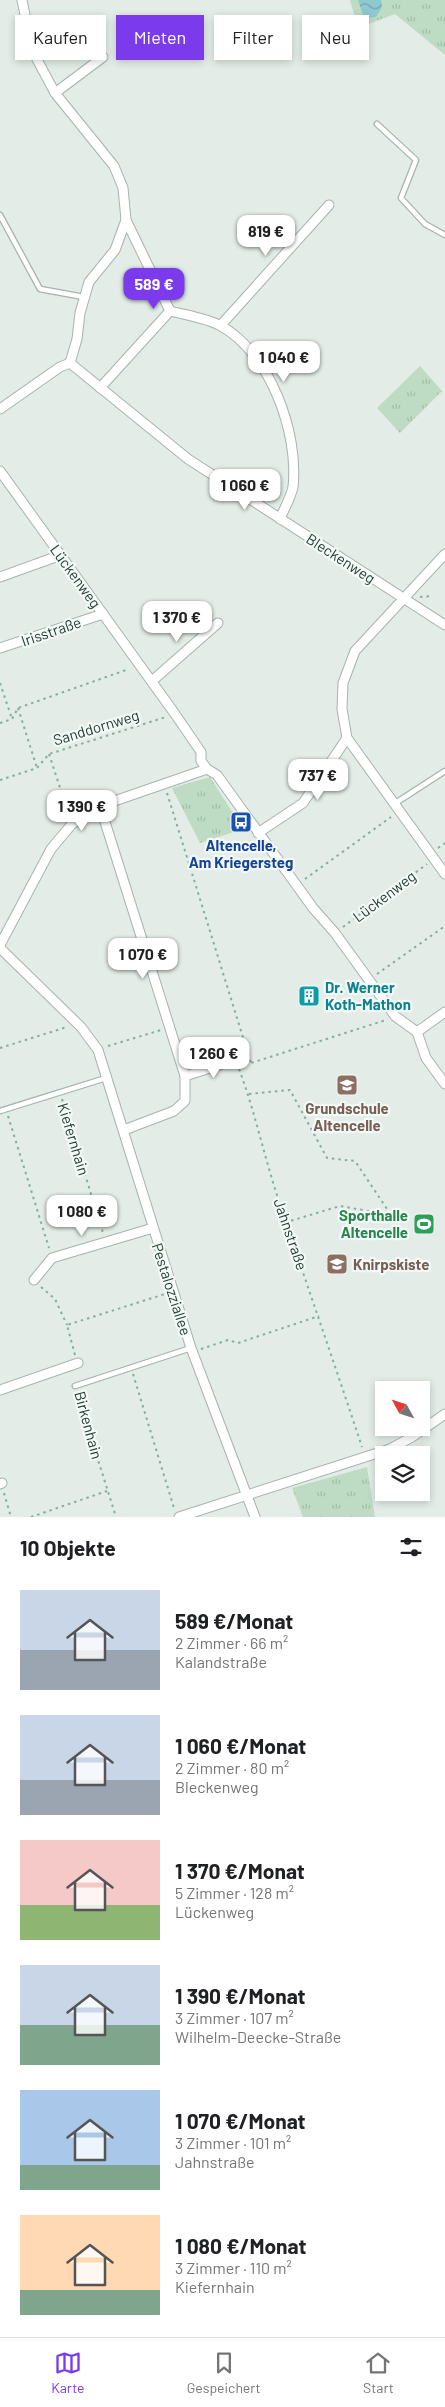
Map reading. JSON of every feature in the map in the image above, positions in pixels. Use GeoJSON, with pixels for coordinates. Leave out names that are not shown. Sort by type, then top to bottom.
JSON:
{"type":"FeatureCollection","features":[{"type":"Feature","properties":{"kind":"street"},"geometry":{"type":"LineString","coordinates":[[22,0],[32,50],[54,93],[114,166],[123,188],[126,220],[170,311],[220,325],[241,340],[256,357],[280,400],[294,459],[293,489],[280,519]]}},
{"type":"Feature","properties":{"kind":"street"},"geometry":{"type":"LineString","coordinates":[[54,93],[99,60]]}},
{"type":"Feature","properties":{"kind":"street"},"geometry":{"type":"LineString","coordinates":[[220,325],[329,205]]}},
{"type":"Feature","properties":{"kind":"street"},"geometry":{"type":"LineString","coordinates":[[0,409],[60,367],[70,363],[89,282],[115,250],[126,220]]}},
{"type":"Feature","properties":{"kind":"street"},"geometry":{"type":"LineString","coordinates":[[100,388],[170,311]]}},
{"type":"Feature","properties":{"kind":"street","name":"Bleckenweg"},"geometry":{"type":"LineString","coordinates":[[70,363],[188,459],[445,626]]}},
{"type":"Feature","properties":{"kind":"street","name":"Lückenweg"},"geometry":{"type":"LineString","coordinates":[[0,470],[175,714],[201,752],[202,761],[207,769],[217,775],[313,908],[335,933],[394,1016],[417,1032]]}},
{"type":"Feature","properties":{"kind":"street"},"geometry":{"type":"LineString","coordinates":[[445,554],[355,651],[343,683],[342,709],[347,738],[445,874]]}},
{"type":"Feature","properties":{"kind":"street"},"geometry":{"type":"LineString","coordinates":[[0,577],[61,555]]}},
{"type":"Feature","properties":{"kind":"street","name":"Irisstraße"},"geometry":{"type":"LineString","coordinates":[[0,648],[103,614]]}},
{"type":"Feature","properties":{"kind":"street"},"geometry":{"type":"LineString","coordinates":[[152,681],[218,623]]}},
{"type":"Feature","properties":{"kind":"street"},"geometry":{"type":"LineString","coordinates":[[258,833],[303,803],[347,738]]}},
{"type":"Feature","properties":{"kind":"street"},"geometry":{"type":"LineString","coordinates":[[0,947],[51,849],[72,824],[100,806],[207,769]]}},
{"type":"Feature","properties":{"kind":"street"},"geometry":{"type":"LineString","coordinates":[[100,806],[186,1076],[185,1101],[174,1111],[124,1130]]}},
{"type":"Feature","properties":{"kind":"street","name":"Pestalozziallee"},"geometry":{"type":"LineString","coordinates":[[0,947],[76,1024],[98,1050],[108,1077],[172,1292],[191,1348],[255,1517]]}},
{"type":"Feature","properties":{"kind":"street"},"geometry":{"type":"LineString","coordinates":[[445,1012],[417,1032],[426,1058],[445,1084]]}},
{"type":"Feature","properties":{"kind":"street"},"geometry":{"type":"LineString","coordinates":[[186,1076],[235,1060]]}},
{"type":"Feature","properties":{"kind":"street"},"geometry":{"type":"LineString","coordinates":[[34,1280],[52,1258],[153,1228]]}},
{"type":"Feature","properties":{"kind":"street"},"geometry":{"type":"LineString","coordinates":[[0,1390],[78,1362]]}},
{"type":"Feature","properties":{"kind":"street"},"geometry":{"type":"LineString","coordinates":[[179,1517],[397,1445],[445,1414]]}},
{"type":"Feature","properties":{"kind":"lane"},"geometry":{"type":"LineString","coordinates":[[377,124],[416,160],[401,198],[425,224],[445,235]]}},
{"type":"Feature","properties":{"kind":"lane"},"geometry":{"type":"LineString","coordinates":[[0,215],[40,289],[84,297]]}},
{"type":"Feature","properties":{"kind":"lane"},"geometry":{"type":"LineString","coordinates":[[397,808],[445,771]]}},
{"type":"Feature","properties":{"kind":"lane","name":"Kiefernhain"},"geometry":{"type":"LineString","coordinates":[[0,1111],[108,1077]]}},
{"type":"Feature","properties":{"kind":"lane","name":"Birkenhain"},"geometry":{"type":"LineString","coordinates":[[75,1386],[191,1348]]}},
{"type":"Feature","properties":{"kind":"path"},"geometry":{"type":"LineString","coordinates":[[0,723],[12,719],[18,708],[141,665]]}},
{"type":"Feature","properties":{"kind":"path"},"geometry":{"type":"LineString","coordinates":[[0,683],[12,719]]}},
{"type":"Feature","properties":{"kind":"path"},"geometry":{"type":"LineString","coordinates":[[0,780],[37,768],[18,708]]}},
{"type":"Feature","properties":{"kind":"path","name":"Sanddornweg"},"geometry":{"type":"LineString","coordinates":[[37,768],[49,754],[175,714]]}},
{"type":"Feature","properties":{"kind":"path"},"geometry":{"type":"LineString","coordinates":[[49,754],[72,824]]}},
{"type":"Feature","properties":{"kind":"path"},"geometry":{"type":"LineString","coordinates":[[164,784],[251,1063]]}},
{"type":"Feature","properties":{"kind":"path"},"geometry":{"type":"LineString","coordinates":[[297,885],[397,808]]}},
{"type":"Feature","properties":{"kind":"path","name":"Lückenweg"},"geometry":{"type":"LineString","coordinates":[[335,933],[434,859]]}},
{"type":"Feature","properties":{"kind":"path"},"geometry":{"type":"LineString","coordinates":[[369,980],[445,926]]}},
{"type":"Feature","properties":{"kind":"path"},"geometry":{"type":"LineString","coordinates":[[235,1060],[251,1063],[394,1016]]}},
{"type":"Feature","properties":{"kind":"path"},"geometry":{"type":"LineString","coordinates":[[0,1048],[76,1024]]}},
{"type":"Feature","properties":{"kind":"path"},"geometry":{"type":"LineString","coordinates":[[98,1050],[170,1026]]}},
{"type":"Feature","properties":{"kind":"path","name":"Jahnstraße"},"geometry":{"type":"LineString","coordinates":[[235,1060],[248,1094],[253,1119],[365,1456]]}},
{"type":"Feature","properties":{"kind":"path"},"geometry":{"type":"LineString","coordinates":[[248,1094],[290,1090],[327,1158],[354,1161],[391,1215],[340,1206],[288,1222]]}},
{"type":"Feature","properties":{"kind":"path","name":"Kiefernhain"},"geometry":{"type":"LineString","coordinates":[[60,1092],[106,1242]]}},
{"type":"Feature","properties":{"kind":"path"},"geometry":{"type":"LineString","coordinates":[[6,1109],[52,1258]]}},
{"type":"Feature","properties":{"kind":"path"},"geometry":{"type":"LineString","coordinates":[[34,1280],[55,1299],[67,1325],[78,1362]]}},
{"type":"Feature","properties":{"kind":"path"},"geometry":{"type":"LineString","coordinates":[[67,1325],[172,1292]]}},
{"type":"Feature","properties":{"kind":"path"},"geometry":{"type":"LineString","coordinates":[[191,1348],[200,1349],[228,1340],[238,1343],[319,1316]]}},
{"type":"Feature","properties":{"kind":"path"},"geometry":{"type":"LineString","coordinates":[[131,1367],[174,1508]]}},
{"type":"Feature","properties":{"kind":"path","name":"Birkenhain"},"geometry":{"type":"LineString","coordinates":[[75,1386],[116,1517]]}},
{"type":"Feature","properties":{"kind":"path"},"geometry":{"type":"LineString","coordinates":[[1,1484],[11,1517]]}},
{"type":"Feature","properties":{"kind":"path"},"geometry":{"type":"LineString","coordinates":[[31,1517],[107,1491]]}},
{"type":"Feature","properties":{"kind":"green space"},"geometry":{"type":"Polygon","coordinates":[[[350,0],[445,0],[445,55],[395,14],[369,24],[369,15],[354,15],[350,0]]]}},
{"type":"Feature","properties":{"kind":"green space"},"geometry":{"type":"Polygon","coordinates":[[[420,366],[442,391],[400,433],[377,408],[420,366]]]}},
{"type":"Feature","properties":{"kind":"green space"},"geometry":{"type":"Polygon","coordinates":[[[210,777],[243,829],[200,843],[172,788],[210,777]]]}},
{"type":"Feature","properties":{"kind":"green space"},"geometry":{"type":"Polygon","coordinates":[[[367,1467],[375,1517],[303,1517],[292,1488],[367,1467]]]}},
{"type":"Feature","properties":{"kind":"water"},"geometry":{"type":"Polygon","coordinates":[[[358,0],[381,0],[382,7],[376,17],[369,18],[369,15],[363,15],[358,0]]]}},
{"type":"Feature","properties":{"kind":"place","name":"Altencelle, Am Kriegersteg"},"geometry":{"type":"Point","coordinates":[241,822]}},
{"type":"Feature","properties":{"kind":"place","name":"Dr. Werner Koth-Mathon"},"geometry":{"type":"Point","coordinates":[309,996]}},
{"type":"Feature","properties":{"kind":"place","name":"Grundschule Altencelle"},"geometry":{"type":"Point","coordinates":[347,1085]}},
{"type":"Feature","properties":{"kind":"place","name":"Sporthalle Altencelle"},"geometry":{"type":"Point","coordinates":[424,1224]}},
{"type":"Feature","properties":{"kind":"place","name":"Knirpskiste"},"geometry":{"type":"Point","coordinates":[337,1264]}}]}
